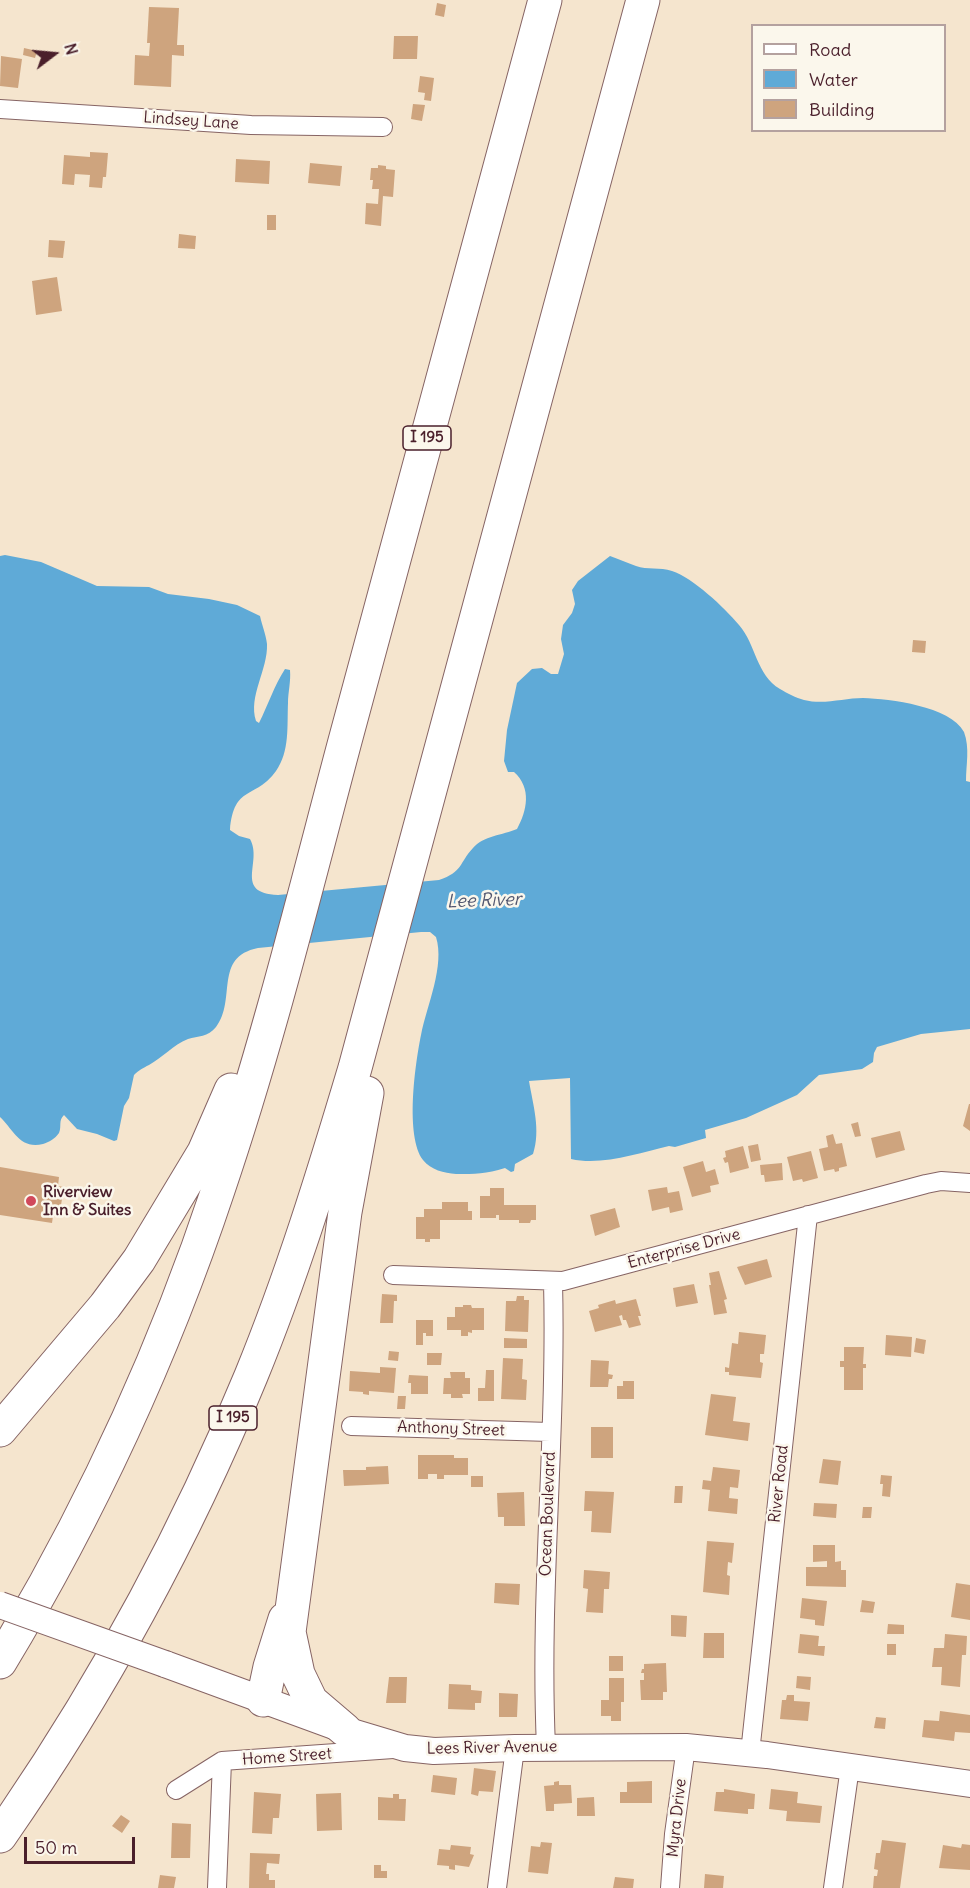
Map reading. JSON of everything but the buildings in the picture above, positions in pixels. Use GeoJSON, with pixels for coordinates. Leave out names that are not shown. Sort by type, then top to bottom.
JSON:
{"type":"FeatureCollection","features":[{"type":"Feature","properties":{"kind":"highway","name":"I 195"},"geometry":{"type":"LineString","coordinates":[[0,1662],[44,1587],[94,1491],[161,1343],[218,1192],[283,973],[545,0]]}},
{"type":"Feature","properties":{"kind":"highway","name":"I 195"},"geometry":{"type":"LineString","coordinates":[[0,1836],[73,1725],[134,1622],[184,1525],[230,1427],[271,1326],[307,1224],[346,1099],[643,0]]}},
{"type":"Feature","properties":{"kind":"highway"},"geometry":{"type":"LineString","coordinates":[[345,1730],[311,1701],[303,1687],[289,1632],[345,1212],[374,1051],[385,955]]}},
{"type":"Feature","properties":{"kind":"highway"},"geometry":{"type":"LineString","coordinates":[[0,1430],[105,1306],[139,1260],[204,1152],[283,973]]}},
{"type":"Feature","properties":{"kind":"highway"},"geometry":{"type":"LineString","coordinates":[[263,1700],[300,1559]]}},
{"type":"Feature","properties":{"kind":"main road","name":"Lees River Avenue"},"geometry":{"type":"LineString","coordinates":[[0,1605],[345,1730],[405,1748],[434,1751],[546,1747],[686,1748],[750,1753],[970,1784]]}},
{"type":"Feature","properties":{"kind":"street","name":"Lindsey Lane"},"geometry":{"type":"LineString","coordinates":[[0,109],[251,125],[382,127]]}},
{"type":"Feature","properties":{"kind":"street","name":"Enterprise Drive"},"geometry":{"type":"LineString","coordinates":[[393,1275],[563,1281],[926,1184],[941,1181],[970,1183]]}},
{"type":"Feature","properties":{"kind":"street","name":"River Road"},"geometry":{"type":"LineString","coordinates":[[750,1753],[808,1215]]}},
{"type":"Feature","properties":{"kind":"street","name":"Ocean Boulevard"},"geometry":{"type":"LineString","coordinates":[[546,1747],[544,1673],[554,1340],[553,1281]]}},
{"type":"Feature","properties":{"kind":"street","name":"Anthony Street"},"geometry":{"type":"LineString","coordinates":[[351,1426],[550,1432]]}},
{"type":"Feature","properties":{"kind":"street","name":"Home Street"},"geometry":{"type":"LineString","coordinates":[[176,1790],[222,1761],[405,1748]]}},
{"type":"Feature","properties":{"kind":"street"},"geometry":{"type":"LineString","coordinates":[[497,1888],[516,1748]]}},
{"type":"Feature","properties":{"kind":"street","name":"Myra Drive"},"geometry":{"type":"LineString","coordinates":[[670,1888],[686,1748]]}},
{"type":"Feature","properties":{"kind":"street"},"geometry":{"type":"LineString","coordinates":[[217,1888],[222,1761]]}},
{"type":"Feature","properties":{"kind":"street"},"geometry":{"type":"LineString","coordinates":[[833,1888],[850,1767]]}},
{"type":"Feature","properties":{"kind":"water","name":"Lee River"},"geometry":{"type":"Polygon","coordinates":[[[0,556],[41,562],[97,586],[149,587],[168,594],[237,605],[260,616],[267,644],[265,663],[254,702],[254,712],[256,721],[259,723],[285,669],[290,670],[286,747],[276,771],[236,805],[230,830],[250,839],[254,857],[252,875],[256,889],[278,895],[439,880],[457,870],[477,844],[517,829],[525,807],[525,792],[520,778],[514,772],[508,772],[504,761],[507,730],[517,683],[532,669],[542,668],[551,674],[558,674],[564,654],[561,639],[563,625],[572,613],[575,604],[572,590],[578,581],[610,556],[640,567],[672,571],[708,594],[733,618],[745,633],[766,676],[783,691],[811,701],[826,702],[863,698],[903,702],[946,716],[957,723],[964,732],[967,750],[966,781],[970,782],[970,1029],[921,1034],[877,1047],[873,1062],[862,1069],[819,1075],[797,1095],[746,1118],[705,1130],[706,1138],[675,1147],[669,1146],[608,1160],[571,1159],[570,1078],[529,1081],[536,1127],[533,1154],[515,1164],[514,1171],[511,1172],[505,1168],[481,1173],[451,1174],[434,1169],[423,1160],[414,1134],[414,1081],[424,1023],[437,973],[436,937],[430,932],[421,932],[258,948],[244,953],[235,960],[230,970],[222,1016],[216,1027],[206,1034],[188,1039],[172,1048],[134,1075],[129,1098],[124,1106],[117,1140],[77,1129],[64,1115],[56,1137],[43,1144],[28,1144],[18,1137],[0,1117],[0,556]]]}},
{"type":"Feature","properties":{"kind":"place","name":"Riverview Inn & Suites"},"geometry":{"type":"Point","coordinates":[31,1201]}}]}
